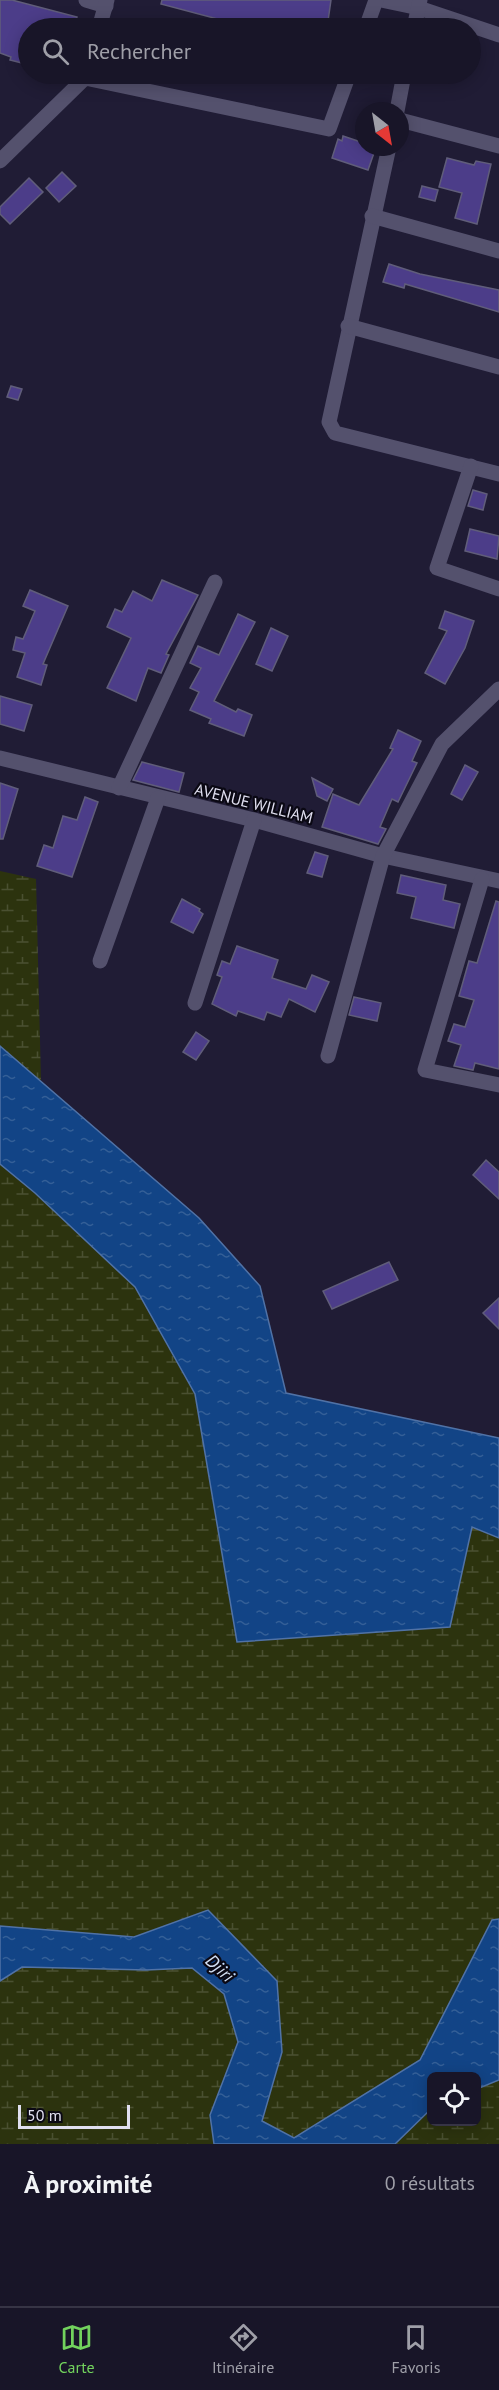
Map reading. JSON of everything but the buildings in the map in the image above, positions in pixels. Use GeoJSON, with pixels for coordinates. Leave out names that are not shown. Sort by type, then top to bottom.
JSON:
{"type":"FeatureCollection","features":[{"type":"Feature","properties":{"kind":"street"},"geometry":{"type":"LineString","coordinates":[[86,0],[106,3],[102,18]]}},
{"type":"Feature","properties":{"kind":"street"},"geometry":{"type":"LineString","coordinates":[[370,18],[376,0]]}},
{"type":"Feature","properties":{"kind":"street"},"geometry":{"type":"LineString","coordinates":[[381,0],[419,4],[455,18]]}},
{"type":"Feature","properties":{"kind":"street"},"geometry":{"type":"LineString","coordinates":[[481,28],[499,35]]}},
{"type":"Feature","properties":{"kind":"street"},"geometry":{"type":"LineString","coordinates":[[0,161],[77,84]]}},
{"type":"Feature","properties":{"kind":"street"},"geometry":{"type":"LineString","coordinates":[[122,84],[329,129],[345,84]]}},
{"type":"Feature","properties":{"kind":"street"},"geometry":{"type":"LineString","coordinates":[[399,102],[402,84]]}},
{"type":"Feature","properties":{"kind":"street"},"geometry":{"type":"LineString","coordinates":[[409,122],[499,146]]}},
{"type":"Feature","properties":{"kind":"street"},"geometry":{"type":"LineString","coordinates":[[387,156],[348,326],[329,422],[330,429],[335,433],[499,474]]}},
{"type":"Feature","properties":{"kind":"street"},"geometry":{"type":"LineString","coordinates":[[372,216],[499,251]]}},
{"type":"Feature","properties":{"kind":"street"},"geometry":{"type":"LineString","coordinates":[[348,326],[499,367]]}},
{"type":"Feature","properties":{"kind":"street"},"geometry":{"type":"LineString","coordinates":[[471,466],[437,568],[499,589]]}},
{"type":"Feature","properties":{"kind":"street"},"geometry":{"type":"LineString","coordinates":[[120,788],[215,582]]}},
{"type":"Feature","properties":{"kind":"street"},"geometry":{"type":"LineString","coordinates":[[328,1056],[383,856],[442,744],[499,689]]}},
{"type":"Feature","properties":{"kind":"street","name":"AVENUE WILLIAM"},"geometry":{"type":"LineString","coordinates":[[0,758],[254,820],[383,856],[499,881]]}},
{"type":"Feature","properties":{"kind":"street"},"geometry":{"type":"LineString","coordinates":[[100,961],[158,798]]}},
{"type":"Feature","properties":{"kind":"street"},"geometry":{"type":"LineString","coordinates":[[195,1002],[254,820]]}},
{"type":"Feature","properties":{"kind":"street"},"geometry":{"type":"LineString","coordinates":[[482,879],[425,1070],[499,1084]]}},
{"type":"Feature","properties":{"kind":"green space"},"geometry":{"type":"Polygon","coordinates":[[[0,871],[36,879],[41,1081],[0,1046],[0,871]]]}},
{"type":"Feature","properties":{"kind":"green space"},"geometry":{"type":"Polygon","coordinates":[[[0,1164],[35,1193],[135,1287],[195,1394],[238,1642],[472,1526],[499,1538],[499,1919],[492,1920],[420,2060],[294,2138],[261,2121],[282,2052],[208,1910],[134,1937],[0,1926],[0,1164]]]}},
{"type":"Feature","properties":{"kind":"green space"},"geometry":{"type":"Polygon","coordinates":[[[21,1967],[146,1970],[192,1968],[224,1994],[238,2042],[210,2115],[214,2144],[0,2144],[0,1981],[21,1967]]]}},
{"type":"Feature","properties":{"kind":"green space"},"geometry":{"type":"Polygon","coordinates":[[[499,2080],[499,2144],[395,2144],[427,2113],[427,2126],[481,2126],[481,2087],[499,2080]]]}},
{"type":"Feature","properties":{"kind":"water"},"geometry":{"type":"Polygon","coordinates":[[[0,1046],[199,1218],[260,1286],[286,1393],[499,1438],[499,1538],[472,1527],[450,1627],[237,1642],[195,1394],[135,1287],[35,1193],[0,1164],[0,1046]]]}},
{"type":"Feature","properties":{"kind":"water","name":"Djiri"},"geometry":{"type":"Polygon","coordinates":[[[208,1910],[277,1981],[282,2052],[262,2121],[294,2138],[420,2060],[492,1920],[499,1919],[499,2080],[481,2087],[481,2072],[427,2072],[427,2113],[395,2144],[214,2144],[210,2115],[238,2042],[224,1994],[192,1968],[146,1970],[22,1967],[0,1981],[0,1926],[134,1937],[208,1910]]]}}]}
